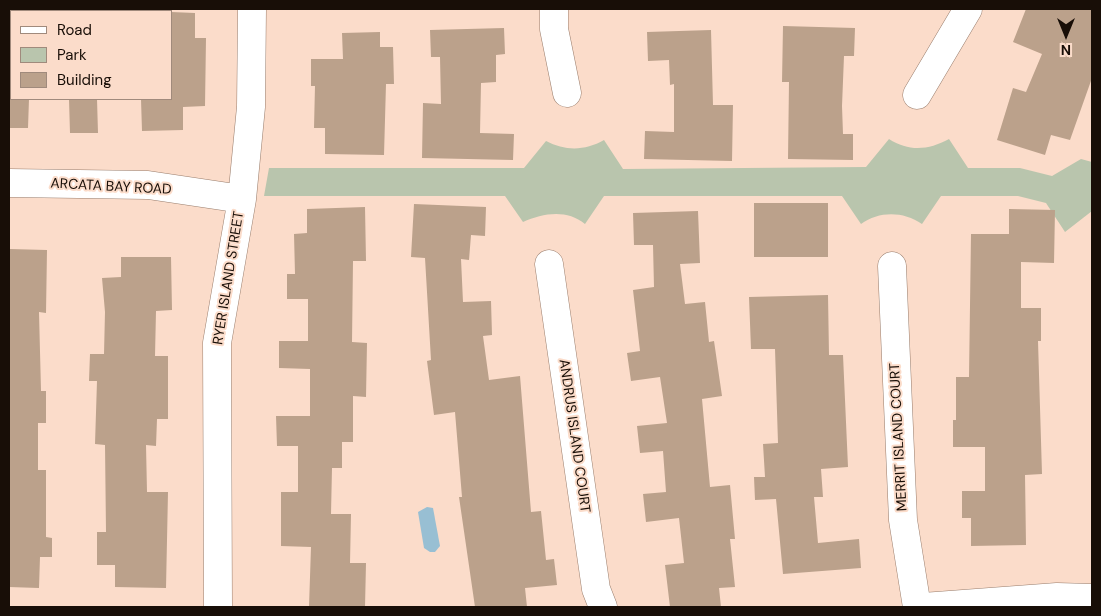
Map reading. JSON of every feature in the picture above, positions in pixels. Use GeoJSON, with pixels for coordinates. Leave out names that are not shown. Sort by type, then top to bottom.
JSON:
{"type":"FeatureCollection","features":[{"type":"Feature","properties":{"kind":"street","name":"RYER ISLAND STREET"},"geometry":{"type":"LineString","coordinates":[[218,607],[217,343],[242,199],[251,107],[252,9]]}},
{"type":"Feature","properties":{"kind":"street"},"geometry":{"type":"LineString","coordinates":[[554,9],[554,29],[567,93]]}},
{"type":"Feature","properties":{"kind":"street"},"geometry":{"type":"LineString","coordinates":[[918,95],[968,9]]}},
{"type":"Feature","properties":{"kind":"street","name":"ARCATA BAY ROAD"},"geometry":{"type":"LineString","coordinates":[[9,183],[148,185],[242,199]]}},
{"type":"Feature","properties":{"kind":"street","name":"ANDRUS ISLAND COURT"},"geometry":{"type":"LineString","coordinates":[[549,264],[596,589],[603,607]]}},
{"type":"Feature","properties":{"kind":"street","name":"MERRIT ISLAND COURT"},"geometry":{"type":"LineString","coordinates":[[892,266],[903,520],[917,607]]}},
{"type":"Feature","properties":{"kind":"street"},"geometry":{"type":"LineString","coordinates":[[923,607],[1057,597],[1092,598]]}},
{"type":"Feature","properties":{"kind":"green space"},"geometry":{"type":"Polygon","coordinates":[[[889,139],[904,146],[919,148],[942,143],[949,139],[968,168],[1020,168],[1052,176],[1081,159],[1092,162],[1092,211],[1065,232],[1046,203],[1018,196],[941,196],[922,224],[907,217],[891,214],[875,217],[861,224],[842,196],[604,196],[585,224],[578,219],[563,214],[539,216],[523,222],[505,196],[264,196],[269,168],[524,168],[546,141],[560,147],[582,148],[604,140],[623,169],[866,167],[889,139]]]}},
{"type":"Feature","properties":{"kind":"water"},"geometry":{"type":"Polygon","coordinates":[[[427,507],[433,508],[440,546],[435,552],[430,552],[424,548],[418,512],[427,507]]]}},
{"type":"Feature","properties":{"kind":"building"},"geometry":{"type":"Polygon","coordinates":[[[1026,9],[1092,9],[1092,78],[1070,140],[1051,135],[1045,155],[997,140],[1013,88],[1026,92],[1042,54],[1013,42],[1026,9]]]}},
{"type":"Feature","properties":{"kind":"building"},"geometry":{"type":"Polygon","coordinates":[[[172,12],[195,13],[195,38],[206,38],[205,106],[183,107],[183,130],[142,131],[141,100],[172,100],[172,12]]]}},
{"type":"Feature","properties":{"kind":"building"},"geometry":{"type":"Polygon","coordinates":[[[783,26],[855,28],[854,56],[844,56],[842,106],[843,134],[853,134],[853,160],[788,159],[789,82],[782,82],[783,26]]]}},
{"type":"Feature","properties":{"kind":"building"},"geometry":{"type":"Polygon","coordinates":[[[504,28],[505,54],[496,55],[496,82],[481,83],[480,133],[514,134],[513,160],[422,158],[423,103],[441,104],[440,57],[431,57],[430,30],[504,28]]]}},
{"type":"Feature","properties":{"kind":"building"},"geometry":{"type":"Polygon","coordinates":[[[711,30],[713,105],[733,105],[732,161],[644,159],[645,131],[674,132],[674,84],[670,85],[669,60],[648,61],[647,32],[711,30]]]}},
{"type":"Feature","properties":{"kind":"building"},"geometry":{"type":"Polygon","coordinates":[[[380,32],[380,47],[393,47],[394,84],[386,84],[384,155],[325,154],[325,128],[314,128],[315,86],[311,86],[311,59],[343,59],[342,33],[380,32]]]}},
{"type":"Feature","properties":{"kind":"building"},"geometry":{"type":"Polygon","coordinates":[[[9,99],[29,100],[28,128],[9,128],[9,99]]]}},
{"type":"Feature","properties":{"kind":"building"},"geometry":{"type":"Polygon","coordinates":[[[69,100],[97,100],[98,133],[70,133],[69,100]]]}},
{"type":"Feature","properties":{"kind":"building"},"geometry":{"type":"Polygon","coordinates":[[[754,203],[828,203],[828,257],[754,257],[754,203]]]}},
{"type":"Feature","properties":{"kind":"building"},"geometry":{"type":"Polygon","coordinates":[[[414,204],[486,207],[485,236],[471,235],[469,260],[461,259],[463,302],[491,301],[492,335],[483,336],[489,380],[520,376],[531,512],[541,511],[546,560],[554,559],[557,585],[525,588],[527,607],[475,607],[459,497],[462,497],[455,412],[434,415],[427,361],[431,360],[425,258],[411,257],[414,204]]]}},
{"type":"Feature","properties":{"kind":"building"},"geometry":{"type":"Polygon","coordinates":[[[365,207],[366,261],[353,261],[352,342],[367,343],[366,397],[353,396],[353,442],[342,442],[342,468],[332,468],[331,514],[351,514],[350,563],[366,563],[365,607],[309,607],[311,547],[281,546],[281,492],[298,492],[298,446],[277,446],[276,416],[310,416],[310,369],[279,368],[279,341],[308,341],[308,299],[287,299],[287,274],[295,274],[294,234],[307,233],[307,209],[365,207]]]}},
{"type":"Feature","properties":{"kind":"building"},"geometry":{"type":"Polygon","coordinates":[[[1009,209],[1055,210],[1054,263],[1021,262],[1021,308],[1041,308],[1041,341],[1038,341],[1042,474],[1025,475],[1026,545],[971,546],[971,518],[962,518],[962,491],[985,491],[985,447],[953,447],[953,420],[956,420],[956,377],[969,377],[971,234],[1009,234],[1009,209]]]}},
{"type":"Feature","properties":{"kind":"building"},"geometry":{"type":"Polygon","coordinates":[[[698,211],[700,263],[680,264],[685,304],[705,302],[709,342],[714,341],[722,396],[702,399],[710,487],[730,485],[735,539],[730,539],[735,587],[719,588],[721,607],[670,607],[665,565],[684,563],[679,518],[646,522],[643,494],[666,492],[663,451],[640,453],[637,426],[667,423],[660,377],[631,381],[627,353],[640,351],[633,290],[654,287],[653,245],[634,245],[633,213],[698,211]]]}},
{"type":"Feature","properties":{"kind":"building"},"geometry":{"type":"Polygon","coordinates":[[[9,249],[47,250],[46,313],[39,312],[41,391],[46,391],[46,423],[38,423],[38,470],[46,470],[46,537],[52,538],[52,557],[40,557],[39,588],[9,587],[9,249]]]}},
{"type":"Feature","properties":{"kind":"building"},"geometry":{"type":"Polygon","coordinates":[[[121,257],[171,257],[172,310],[156,311],[155,356],[168,356],[168,419],[157,419],[156,446],[146,445],[147,492],[168,492],[166,588],[115,587],[115,565],[97,565],[97,532],[106,532],[105,445],[95,444],[97,381],[89,381],[90,354],[104,354],[105,312],[102,278],[121,277],[121,257]]]}},
{"type":"Feature","properties":{"kind":"building"},"geometry":{"type":"Polygon","coordinates":[[[828,295],[829,355],[843,355],[848,467],[821,469],[823,497],[814,497],[818,543],[859,539],[861,568],[783,574],[776,499],[755,500],[754,477],[765,477],[763,444],[778,443],[775,349],[751,349],[749,297],[828,295]]]}}]}
